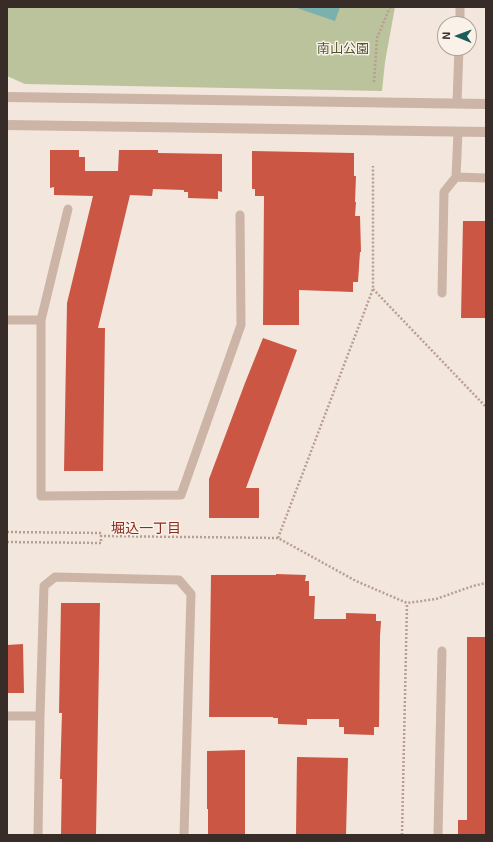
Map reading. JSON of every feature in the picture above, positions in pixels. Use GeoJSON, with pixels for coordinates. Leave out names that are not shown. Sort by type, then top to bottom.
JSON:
{"type":"FeatureCollection","features":[{"type":"Feature","properties":{"kind":"street"},"geometry":{"type":"LineString","coordinates":[[7,97],[486,104]]}},
{"type":"Feature","properties":{"kind":"street"},"geometry":{"type":"LineString","coordinates":[[7,124],[486,132]]}},
{"type":"Feature","properties":{"kind":"lane"},"geometry":{"type":"LineString","coordinates":[[457,103],[459,56]]}},
{"type":"Feature","properties":{"kind":"lane"},"geometry":{"type":"LineString","coordinates":[[442,293],[444,192],[456,177],[458,132]]}},
{"type":"Feature","properties":{"kind":"lane"},"geometry":{"type":"LineString","coordinates":[[456,177],[486,178]]}},
{"type":"Feature","properties":{"kind":"lane"},"geometry":{"type":"LineString","coordinates":[[68,209],[41,320],[41,496],[181,495],[241,325],[240,215]]}},
{"type":"Feature","properties":{"kind":"lane"},"geometry":{"type":"LineString","coordinates":[[7,320],[41,320]]}},
{"type":"Feature","properties":{"kind":"lane"},"geometry":{"type":"LineString","coordinates":[[38,835],[44,586],[55,576],[179,580],[191,594],[184,835]]}},
{"type":"Feature","properties":{"kind":"lane"},"geometry":{"type":"LineString","coordinates":[[438,835],[442,651]]}},
{"type":"Feature","properties":{"kind":"lane"},"geometry":{"type":"LineString","coordinates":[[7,716],[40,716]]}},
{"type":"Feature","properties":{"kind":"path"},"geometry":{"type":"LineString","coordinates":[[374,82],[377,38],[390,7]]}},
{"type":"Feature","properties":{"kind":"path"},"geometry":{"type":"LineString","coordinates":[[278,538],[373,289],[373,166]]}},
{"type":"Feature","properties":{"kind":"path"},"geometry":{"type":"LineString","coordinates":[[373,289],[486,407]]}},
{"type":"Feature","properties":{"kind":"path"},"geometry":{"type":"LineString","coordinates":[[7,532],[101,533],[101,536],[278,538],[356,581],[407,602],[436,599],[486,583]]}},
{"type":"Feature","properties":{"kind":"path"},"geometry":{"type":"LineString","coordinates":[[7,542],[101,543],[101,536]]}},
{"type":"Feature","properties":{"kind":"path"},"geometry":{"type":"LineString","coordinates":[[402,835],[407,602]]}},
{"type":"Feature","properties":{"kind":"green space","name":"南山公園"},"geometry":{"type":"Polygon","coordinates":[[[7,7],[395,7],[385,62],[382,91],[25,84],[7,76],[7,7]]]}},
{"type":"Feature","properties":{"kind":"water"},"geometry":{"type":"Polygon","coordinates":[[[294,7],[340,7],[335,21],[294,7]]]}},
{"type":"Feature","properties":{"kind":"building"},"geometry":{"type":"Polygon","coordinates":[[[50,150],[79,150],[79,157],[85,157],[85,171],[118,171],[119,150],[158,150],[158,153],[222,154],[222,192],[218,191],[218,199],[188,198],[188,192],[184,192],[184,190],[153,189],[152,196],[130,195],[98,328],[105,328],[103,471],[64,471],[67,303],[93,196],[54,195],[54,187],[50,188],[50,150]]]}},
{"type":"Feature","properties":{"kind":"building"},"geometry":{"type":"Polygon","coordinates":[[[252,151],[354,153],[354,176],[356,176],[355,216],[360,216],[361,252],[358,282],[353,282],[353,292],[299,290],[299,325],[263,325],[264,196],[255,196],[255,189],[252,189],[252,151]]]}},
{"type":"Feature","properties":{"kind":"building"},"geometry":{"type":"Polygon","coordinates":[[[463,221],[486,221],[486,318],[461,318],[463,221]]]}},
{"type":"Feature","properties":{"kind":"building"},"geometry":{"type":"Polygon","coordinates":[[[263,338],[297,350],[246,488],[259,488],[259,518],[209,518],[209,479],[263,338]]]}},
{"type":"Feature","properties":{"kind":"building"},"geometry":{"type":"Polygon","coordinates":[[[211,575],[306,575],[305,581],[309,581],[309,596],[315,596],[314,619],[346,619],[346,613],[376,614],[376,621],[381,621],[379,727],[374,727],[374,735],[344,734],[344,727],[339,727],[339,719],[307,719],[307,725],[278,724],[278,718],[273,717],[209,717],[211,575]]]}},
{"type":"Feature","properties":{"kind":"building"},"geometry":{"type":"Polygon","coordinates":[[[61,603],[100,603],[96,835],[61,835],[62,779],[60,779],[62,713],[59,713],[61,603]]]}},
{"type":"Feature","properties":{"kind":"building"},"geometry":{"type":"Polygon","coordinates":[[[467,637],[486,637],[486,835],[458,835],[458,820],[467,820],[467,637]]]}},
{"type":"Feature","properties":{"kind":"building"},"geometry":{"type":"Polygon","coordinates":[[[23,644],[24,693],[7,693],[7,645],[23,644]]]}},
{"type":"Feature","properties":{"kind":"building"},"geometry":{"type":"Polygon","coordinates":[[[245,750],[245,835],[208,835],[207,751],[245,750]]]}},
{"type":"Feature","properties":{"kind":"building"},"geometry":{"type":"Polygon","coordinates":[[[297,757],[348,758],[346,835],[296,835],[297,757]]]}},
{"type":"Feature","properties":{"kind":"district","name":"堀込一丁目"},"geometry":{"type":"Point","coordinates":[146,528]}}]}
